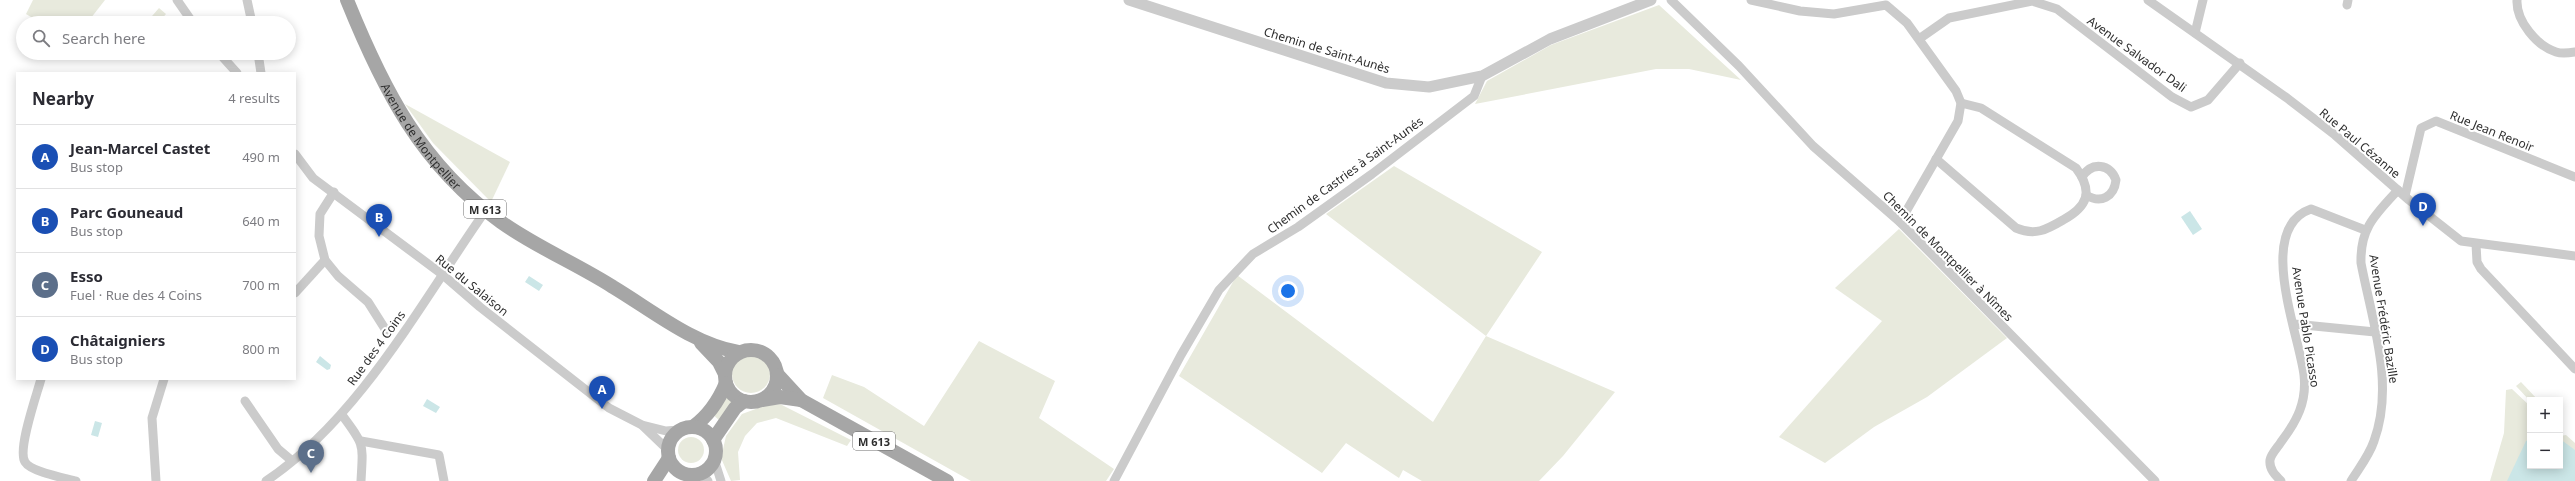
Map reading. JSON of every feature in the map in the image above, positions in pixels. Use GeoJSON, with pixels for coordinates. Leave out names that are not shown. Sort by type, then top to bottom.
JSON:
{"type":"FeatureCollection","features":[{"type":"Feature","properties":{"kind":"main road","name":"Avenue de Montpellier"},"geometry":{"type":"LineString","coordinates":[[347,0],[390,95],[412,133],[436,164],[486,210],[527,239],[612,286],[698,340],[719,362],[725,379]]}},
{"type":"Feature","properties":{"kind":"main road","name":"Avenue de Montpellier"},"geometry":{"type":"LineString","coordinates":[[698,340],[738,352]]}},
{"type":"Feature","properties":{"kind":"main road"},"geometry":{"type":"LineString","coordinates":[[654,481],[668,454],[673,436],[679,430],[694,427],[702,421],[721,396],[725,379],[731,358],[738,352],[755,349],[763,352],[775,364],[778,375],[774,390],[761,401],[744,401],[730,391],[725,379]]}},
{"type":"Feature","properties":{"kind":"main road","name":"M 613"},"geometry":{"type":"LineString","coordinates":[[778,375],[802,400],[947,481]]}},
{"type":"Feature","properties":{"kind":"main road","name":"M 613"},"geometry":{"type":"LineString","coordinates":[[761,401],[780,397],[802,400]]}},
{"type":"Feature","properties":{"kind":"main road"},"geometry":{"type":"LineString","coordinates":[[654,481],[678,471],[704,477],[714,459],[713,440],[735,408],[744,401]]}},
{"type":"Feature","properties":{"kind":"main road"},"geometry":{"type":"LineString","coordinates":[[694,427],[705,431],[713,440]]}},
{"type":"Feature","properties":{"kind":"main road"},"geometry":{"type":"LineString","coordinates":[[668,454],[678,471]]}},
{"type":"Feature","properties":{"kind":"street"},"geometry":{"type":"LineString","coordinates":[[177,0],[188,16]]}},
{"type":"Feature","properties":{"kind":"street"},"geometry":{"type":"LineString","coordinates":[[247,0],[250,16]]}},
{"type":"Feature","properties":{"kind":"street","name":"Chemin de Saint-Aunès"},"geometry":{"type":"LineString","coordinates":[[1129,0],[1386,83],[1429,86],[1482,76],[1550,38],[1651,0]]}},
{"type":"Feature","properties":{"kind":"street","name":"Chemin de Montpellier à Nîmes"},"geometry":{"type":"LineString","coordinates":[[1671,0],[1739,66],[1813,146],[1900,222],[2155,481]]}},
{"type":"Feature","properties":{"kind":"street"},"geometry":{"type":"LineString","coordinates":[[1751,0],[1800,11],[1834,14],[1886,5],[1907,24],[1956,91],[1960,103],[1958,121],[1900,222]]}},
{"type":"Feature","properties":{"kind":"street","name":"Rue Paul Cézanne"},"geometry":{"type":"LineString","coordinates":[[2148,0],[2240,63],[2335,135],[2401,193],[2461,240],[2476,244],[2575,256]]}},
{"type":"Feature","properties":{"kind":"street"},"geometry":{"type":"LineString","coordinates":[[2195,32],[2203,0]]}},
{"type":"Feature","properties":{"kind":"street"},"geometry":{"type":"LineString","coordinates":[[2517,0],[2517,7],[2527,29],[2537,40],[2558,53],[2575,52]]}},
{"type":"Feature","properties":{"kind":"street","name":"Avenue Salvador Dali"},"geometry":{"type":"LineString","coordinates":[[1919,40],[1949,18],[2032,1],[2044,3],[2057,9],[2172,97],[2192,108],[2208,100],[2240,63]]}},
{"type":"Feature","properties":{"kind":"street"},"geometry":{"type":"LineString","coordinates":[[225,60],[236,72]]}},
{"type":"Feature","properties":{"kind":"street"},"geometry":{"type":"LineString","coordinates":[[259,60],[261,72]]}},
{"type":"Feature","properties":{"kind":"street","name":"Chemin de Castries à Saint-Aunés"},"geometry":{"type":"LineString","coordinates":[[1114,481],[1181,355],[1219,290],[1253,254],[1298,227],[1372,174],[1474,96],[1482,76]]}},
{"type":"Feature","properties":{"kind":"street"},"geometry":{"type":"LineString","coordinates":[[1936,159],[2016,228],[2026,232],[2044,232],[2075,213],[2082,206],[2086,195],[2082,177],[2076,168],[1981,108],[1960,103]]}},
{"type":"Feature","properties":{"kind":"street","name":"Rue Jean Renoir"},"geometry":{"type":"LineString","coordinates":[[2401,193],[2421,128],[2436,121],[2575,177]]}},
{"type":"Feature","properties":{"kind":"street","name":"Rue du Salaison"},"geometry":{"type":"LineString","coordinates":[[296,155],[313,178],[334,192],[443,275],[480,307],[601,402],[642,425],[666,431],[679,430]]}},
{"type":"Feature","properties":{"kind":"street"},"geometry":{"type":"LineString","coordinates":[[2082,177],[2089,169],[2103,166],[2108,169],[2116,180],[2113,192],[2107,197],[2098,200],[2086,195]]}},
{"type":"Feature","properties":{"kind":"street"},"geometry":{"type":"LineString","coordinates":[[334,192],[320,214],[319,236],[325,260],[338,276],[368,302],[387,332]]}},
{"type":"Feature","properties":{"kind":"street","name":"Avenue Frédéric Bazille"},"geometry":{"type":"LineString","coordinates":[[2351,481],[2369,454],[2381,418],[2384,383],[2361,263],[2361,248],[2365,230],[2401,193]]}},
{"type":"Feature","properties":{"kind":"street","name":"Avenue Pablo Picasso"},"geometry":{"type":"LineString","coordinates":[[2281,481],[2270,467],[2270,458],[2292,427],[2305,396],[2304,376],[2283,273],[2285,235],[2304,212],[2311,209],[2365,230]]}},
{"type":"Feature","properties":{"kind":"street","name":"Rue des 4 Coins"},"geometry":{"type":"LineString","coordinates":[[266,481],[342,415],[443,275],[486,210]]}},
{"type":"Feature","properties":{"kind":"street"},"geometry":{"type":"LineString","coordinates":[[2476,244],[2477,262],[2481,269],[2575,369]]}},
{"type":"Feature","properties":{"kind":"street"},"geometry":{"type":"LineString","coordinates":[[296,292],[325,260]]}},
{"type":"Feature","properties":{"kind":"street"},"geometry":{"type":"LineString","coordinates":[[2294,324],[2375,332]]}},
{"type":"Feature","properties":{"kind":"street"},"geometry":{"type":"LineString","coordinates":[[41,380],[28,422],[23,455],[25,463],[34,469],[76,481]]}},
{"type":"Feature","properties":{"kind":"street"},"geometry":{"type":"LineString","coordinates":[[156,481],[152,418],[164,380]]}},
{"type":"Feature","properties":{"kind":"street"},"geometry":{"type":"LineString","coordinates":[[245,401],[278,449],[291,460]]}},
{"type":"Feature","properties":{"kind":"street"},"geometry":{"type":"LineString","coordinates":[[342,415],[361,441],[363,451],[361,481]]}},
{"type":"Feature","properties":{"kind":"street","name":"Rue du Salaison"},"geometry":{"type":"LineString","coordinates":[[642,425],[668,454]]}},
{"type":"Feature","properties":{"kind":"street"},"geometry":{"type":"LineString","coordinates":[[361,441],[439,455],[444,481]]}},
{"type":"Feature","properties":{"kind":"street"},"geometry":{"type":"LineString","coordinates":[[714,459],[721,481]]}},
{"type":"Feature","properties":{"kind":"shaded area"},"geometry":{"type":"Polygon","coordinates":[[[33,0],[105,0],[92,16],[29,16],[26,14],[33,0]]]}},
{"type":"Feature","properties":{"kind":"shaded area"},"geometry":{"type":"Polygon","coordinates":[[[1659,5],[1741,80],[1689,69],[1656,69],[1475,104],[1487,81],[1551,45],[1659,5]]]}},
{"type":"Feature","properties":{"kind":"shaded area"},"geometry":{"type":"Polygon","coordinates":[[[159,8],[166,14],[164,16],[152,16],[159,8]]]}},
{"type":"Feature","properties":{"kind":"shaded area"},"geometry":{"type":"Polygon","coordinates":[[[405,104],[510,162],[491,202],[433,143],[405,104]]]}},
{"type":"Feature","properties":{"kind":"shaded area"},"geometry":{"type":"Polygon","coordinates":[[[1394,166],[1542,252],[1486,336],[1326,214],[1394,166]]]}},
{"type":"Feature","properties":{"kind":"shaded area"},"geometry":{"type":"Polygon","coordinates":[[[1899,229],[2007,338],[1927,397],[1874,427],[1825,463],[1779,437],[1882,321],[1835,288],[1899,229]]]}},
{"type":"Feature","properties":{"kind":"shaded area"},"geometry":{"type":"Polygon","coordinates":[[[1237,275],[1433,422],[1486,336],[1615,392],[1563,456],[1539,481],[1422,481],[1403,470],[1399,478],[1346,443],[1322,473],[1179,376],[1237,275]]]}},
{"type":"Feature","properties":{"kind":"shaded area"},"geometry":{"type":"Polygon","coordinates":[[[979,341],[1055,381],[1039,418],[1114,469],[1106,481],[971,481],[823,398],[832,375],[864,387],[924,426],[979,341]]]}},
{"type":"Feature","properties":{"kind":"shaded area"},"geometry":{"type":"Polygon","coordinates":[[[747,355],[755,355],[767,364],[770,374],[767,384],[761,390],[755,393],[747,393],[735,384],[732,378],[732,370],[741,358],[747,355]]]}},
{"type":"Feature","properties":{"kind":"shaded area"},"geometry":{"type":"Polygon","coordinates":[[[2521,382],[2535,397],[2527,398],[2516,386],[2521,382]]]}},
{"type":"Feature","properties":{"kind":"shaded area"},"geometry":{"type":"Polygon","coordinates":[[[2512,389],[2527,403],[2527,469],[2563,469],[2563,436],[2566,435],[2575,443],[2575,481],[2490,481],[2504,433],[2506,390],[2512,389]]]}},
{"type":"Feature","properties":{"kind":"shaded area"},"geometry":{"type":"Polygon","coordinates":[[[726,397],[733,403],[719,420],[712,414],[726,397]]]}},
{"type":"Feature","properties":{"kind":"shaded area"},"geometry":{"type":"Polygon","coordinates":[[[780,404],[851,440],[847,446],[776,418],[757,423],[745,436],[738,452],[740,480],[731,481],[721,458],[726,436],[742,414],[764,406],[780,404]]]}},
{"type":"Feature","properties":{"kind":"shaded area"},"geometry":{"type":"Polygon","coordinates":[[[691,437],[700,441],[704,450],[700,459],[691,463],[682,459],[678,450],[682,441],[691,437]]]}},
{"type":"Feature","properties":{"kind":"water"},"geometry":{"type":"Polygon","coordinates":[[[2190,211],[2202,229],[2193,235],[2181,217],[2190,211]]]}},
{"type":"Feature","properties":{"kind":"water"},"geometry":{"type":"Polygon","coordinates":[[[529,276],[543,285],[539,291],[525,282],[529,276]]]}},
{"type":"Feature","properties":{"kind":"water"},"geometry":{"type":"Polygon","coordinates":[[[320,356],[331,365],[330,369],[327,370],[316,362],[320,356]]]}},
{"type":"Feature","properties":{"kind":"water"},"geometry":{"type":"Polygon","coordinates":[[[427,399],[440,407],[436,413],[423,406],[427,399]]]}},
{"type":"Feature","properties":{"kind":"water"},"geometry":{"type":"Polygon","coordinates":[[[95,421],[102,423],[98,437],[91,435],[95,421]]]}},
{"type":"Feature","properties":{"kind":"water"},"geometry":{"type":"Polygon","coordinates":[[[2526,441],[2527,469],[2563,469],[2563,441],[2575,450],[2575,481],[2507,481],[2526,441]]]}},
{"type":"Feature","properties":{"kind":"place","name":"Châtaigniers"},"geometry":{"type":"Point","coordinates":[2423,226]}},
{"type":"Feature","properties":{"kind":"place","name":"Parc Gouneaud"},"geometry":{"type":"Point","coordinates":[379,237]}},
{"type":"Feature","properties":{"kind":"place","name":"Jean-Marcel Castet"},"geometry":{"type":"Point","coordinates":[602,409]}},
{"type":"Feature","properties":{"kind":"place","name":"Esso"},"geometry":{"type":"Point","coordinates":[311,473]}}]}
